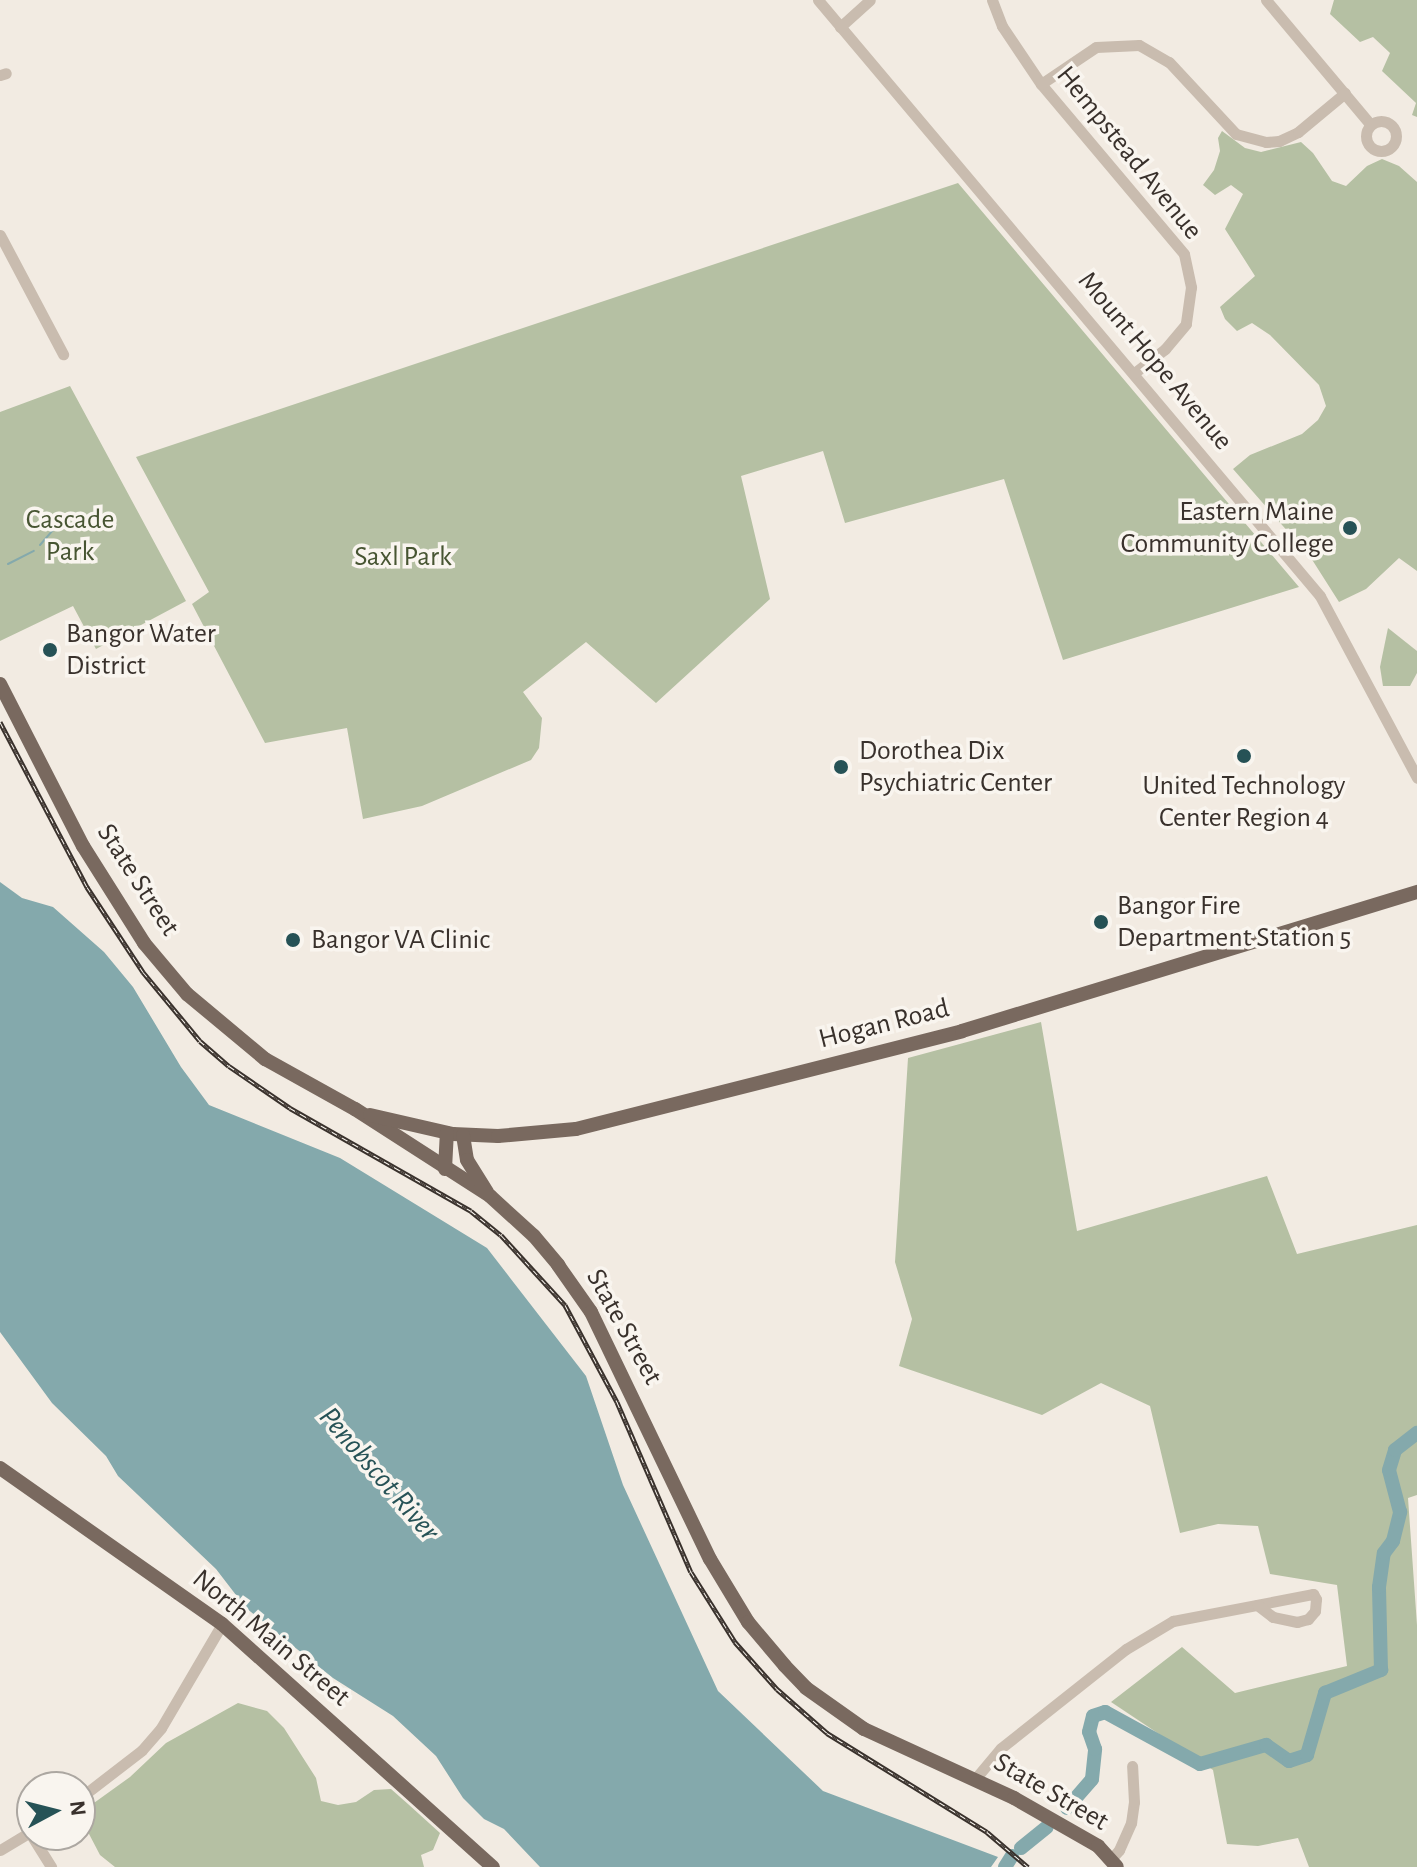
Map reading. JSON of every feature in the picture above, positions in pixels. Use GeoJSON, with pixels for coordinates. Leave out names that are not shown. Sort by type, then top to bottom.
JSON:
{"type":"FeatureCollection","features":[{"type":"Feature","properties":{"kind":"main road","name":"State Street"},"geometry":{"type":"LineString","coordinates":[[0,684],[83,846],[120,907],[166,971],[211,1016],[265,1059],[355,1109],[490,1196],[534,1236],[591,1312],[710,1559],[768,1647],[806,1688],[864,1729],[975,1779],[1086,1838],[1114,1863]]}},
{"type":"Feature","properties":{"kind":"main road","name":"Hogan Road"},"geometry":{"type":"LineString","coordinates":[[355,1109],[463,1135],[540,1135],[576,1129],[838,1063],[1087,994],[1417,892]]}},
{"type":"Feature","properties":{"kind":"main road"},"geometry":{"type":"LineString","coordinates":[[445,1169],[447,1133]]}},
{"type":"Feature","properties":{"kind":"main road"},"geometry":{"type":"LineString","coordinates":[[463,1135],[467,1160],[490,1196]]}},
{"type":"Feature","properties":{"kind":"main road","name":"North Main Street"},"geometry":{"type":"LineString","coordinates":[[0,1468],[222,1624],[493,1867]]}},
{"type":"Feature","properties":{"kind":"street","name":"Mount Hope Avenue"},"geometry":{"type":"LineString","coordinates":[[818,0],[1320,596],[1417,778]]}},
{"type":"Feature","properties":{"kind":"street"},"geometry":{"type":"LineString","coordinates":[[840,27],[870,0]]}},
{"type":"Feature","properties":{"kind":"street","name":"Hempstead Avenue"},"geometry":{"type":"LineString","coordinates":[[992,0],[1002,26],[1041,84],[1184,254],[1191,287],[1186,324],[1165,349],[1134,373]]}},
{"type":"Feature","properties":{"kind":"street"},"geometry":{"type":"LineString","coordinates":[[1266,0],[1371,125]]}},
{"type":"Feature","properties":{"kind":"street"},"geometry":{"type":"LineString","coordinates":[[1041,84],[1096,47],[1139,45],[1169,62],[1236,134],[1266,142],[1279,141],[1298,132],[1345,93]]}},
{"type":"Feature","properties":{"kind":"street"},"geometry":{"type":"LineString","coordinates":[[0,235],[63,354]]}},
{"type":"Feature","properties":{"kind":"street"},"geometry":{"type":"LineString","coordinates":[[975,1779],[1001,1748],[1126,1649],[1173,1621],[1313,1594],[1316,1599],[1315,1611],[1308,1619],[1297,1622],[1273,1617],[1257,1605]]}},
{"type":"Feature","properties":{"kind":"street"},"geometry":{"type":"LineString","coordinates":[[96,1786],[142,1750],[161,1728],[222,1624]]}},
{"type":"Feature","properties":{"kind":"street"},"geometry":{"type":"LineString","coordinates":[[1114,1863],[1131,1823],[1134,1802],[1132,1766]]}},
{"type":"Feature","properties":{"kind":"green space"},"geometry":{"type":"Polygon","coordinates":[[[1334,0],[1417,0],[1417,117],[1412,115],[1416,103],[1382,71],[1390,53],[1373,37],[1360,42],[1330,14],[1334,0]]]}},
{"type":"Feature","properties":{"kind":"green space"},"geometry":{"type":"Polygon","coordinates":[[[1222,131],[1245,148],[1261,152],[1301,142],[1313,153],[1332,181],[1346,186],[1367,166],[1382,159],[1399,166],[1417,182],[1417,571],[1399,558],[1366,589],[1339,602],[1311,558],[1233,469],[1250,455],[1302,434],[1318,420],[1326,406],[1319,385],[1270,335],[1252,323],[1237,331],[1225,319],[1220,307],[1255,276],[1225,229],[1243,194],[1231,185],[1215,195],[1203,185],[1214,170],[1220,151],[1218,138],[1222,131]]]}},
{"type":"Feature","properties":{"kind":"green space","name":"Saxl Park"},"geometry":{"type":"Polygon","coordinates":[[[958,183],[1299,587],[1063,660],[1004,479],[845,523],[823,451],[741,476],[770,599],[656,703],[586,642],[523,692],[542,718],[539,748],[531,760],[422,806],[363,819],[347,728],[265,743],[192,604],[209,592],[136,457],[958,183]]]}},
{"type":"Feature","properties":{"kind":"green space","name":"Cascade Park"},"geometry":{"type":"Polygon","coordinates":[[[70,386],[186,601],[96,649],[73,606],[0,641],[0,412],[70,386]]]}},
{"type":"Feature","properties":{"kind":"green space"},"geometry":{"type":"Polygon","coordinates":[[[1388,628],[1417,651],[1417,673],[1410,686],[1383,686],[1380,667],[1388,628]]]}},
{"type":"Feature","properties":{"kind":"green space"},"geometry":{"type":"Polygon","coordinates":[[[1041,1022],[1077,1231],[1267,1176],[1297,1254],[1417,1225],[1417,1495],[1408,1498],[1417,1625],[1417,1867],[1309,1867],[1298,1838],[1258,1846],[1227,1844],[1213,1770],[1111,1702],[1182,1647],[1235,1693],[1347,1666],[1337,1585],[1270,1574],[1258,1526],[1218,1524],[1180,1533],[1150,1406],[1101,1383],[1042,1415],[899,1366],[912,1319],[895,1262],[908,1058],[1041,1022]]]}},
{"type":"Feature","properties":{"kind":"green space"},"geometry":{"type":"Polygon","coordinates":[[[238,1703],[267,1711],[284,1728],[316,1778],[321,1801],[338,1805],[356,1802],[374,1790],[391,1789],[440,1833],[433,1850],[421,1855],[424,1867],[115,1867],[100,1855],[96,1847],[96,1801],[130,1777],[166,1743],[238,1703]]]}},
{"type":"Feature","properties":{"kind":"water","name":"Penobscot River"},"geometry":{"type":"Polygon","coordinates":[[[0,882],[22,898],[53,907],[104,952],[133,987],[181,1067],[209,1105],[340,1158],[487,1248],[586,1376],[623,1485],[718,1691],[823,1791],[998,1857],[991,1867],[540,1867],[504,1829],[484,1819],[463,1798],[436,1756],[393,1716],[333,1678],[246,1608],[216,1569],[118,1476],[106,1456],[52,1403],[0,1332],[0,882]]]}},
{"type":"Feature","properties":{"kind":"waterway"},"geometry":{"type":"LineString","coordinates":[[40,545],[55,528]]}},
{"type":"Feature","properties":{"kind":"waterway"},"geometry":{"type":"LineString","coordinates":[[8,564],[34,551]]}},
{"type":"Feature","properties":{"kind":"waterway"},"geometry":{"type":"LineString","coordinates":[[1067,1808],[1092,1779],[1095,1749],[1089,1732],[1093,1716],[1105,1712],[1200,1764],[1266,1745],[1289,1761],[1307,1755],[1325,1693],[1381,1670],[1379,1587],[1384,1553],[1393,1541],[1400,1512],[1389,1470],[1395,1450],[1417,1433]]}},
{"type":"Feature","properties":{"kind":"waterway"},"geometry":{"type":"LineString","coordinates":[[1021,1848],[1047,1827]]}},
{"type":"Feature","properties":{"kind":"waterway"},"geometry":{"type":"LineString","coordinates":[[1005,1867],[1012,1856]]}},
{"type":"Feature","properties":{"kind":"railway"},"geometry":{"type":"LineString","coordinates":[[0,722],[87,887],[143,972],[200,1041],[229,1066],[290,1108],[471,1211],[501,1235],[565,1305],[617,1402],[691,1572],[735,1642],[777,1689],[827,1733],[987,1832],[1028,1867]]}},
{"type":"Feature","properties":{"kind":"place","name":"Eastern Maine Community College"},"geometry":{"type":"Point","coordinates":[1350,528]}},
{"type":"Feature","properties":{"kind":"place","name":"Bangor Water District"},"geometry":{"type":"Point","coordinates":[50,650]}},
{"type":"Feature","properties":{"kind":"place","name":"United Technology Center Region 4"},"geometry":{"type":"Point","coordinates":[1244,756]}},
{"type":"Feature","properties":{"kind":"place","name":"Dorothea Dix Psychiatric Center"},"geometry":{"type":"Point","coordinates":[841,767]}},
{"type":"Feature","properties":{"kind":"place","name":"Bangor Fire Department Station 5"},"geometry":{"type":"Point","coordinates":[1101,922]}},
{"type":"Feature","properties":{"kind":"place","name":"Bangor VA Clinic"},"geometry":{"type":"Point","coordinates":[293,940]}}]}
